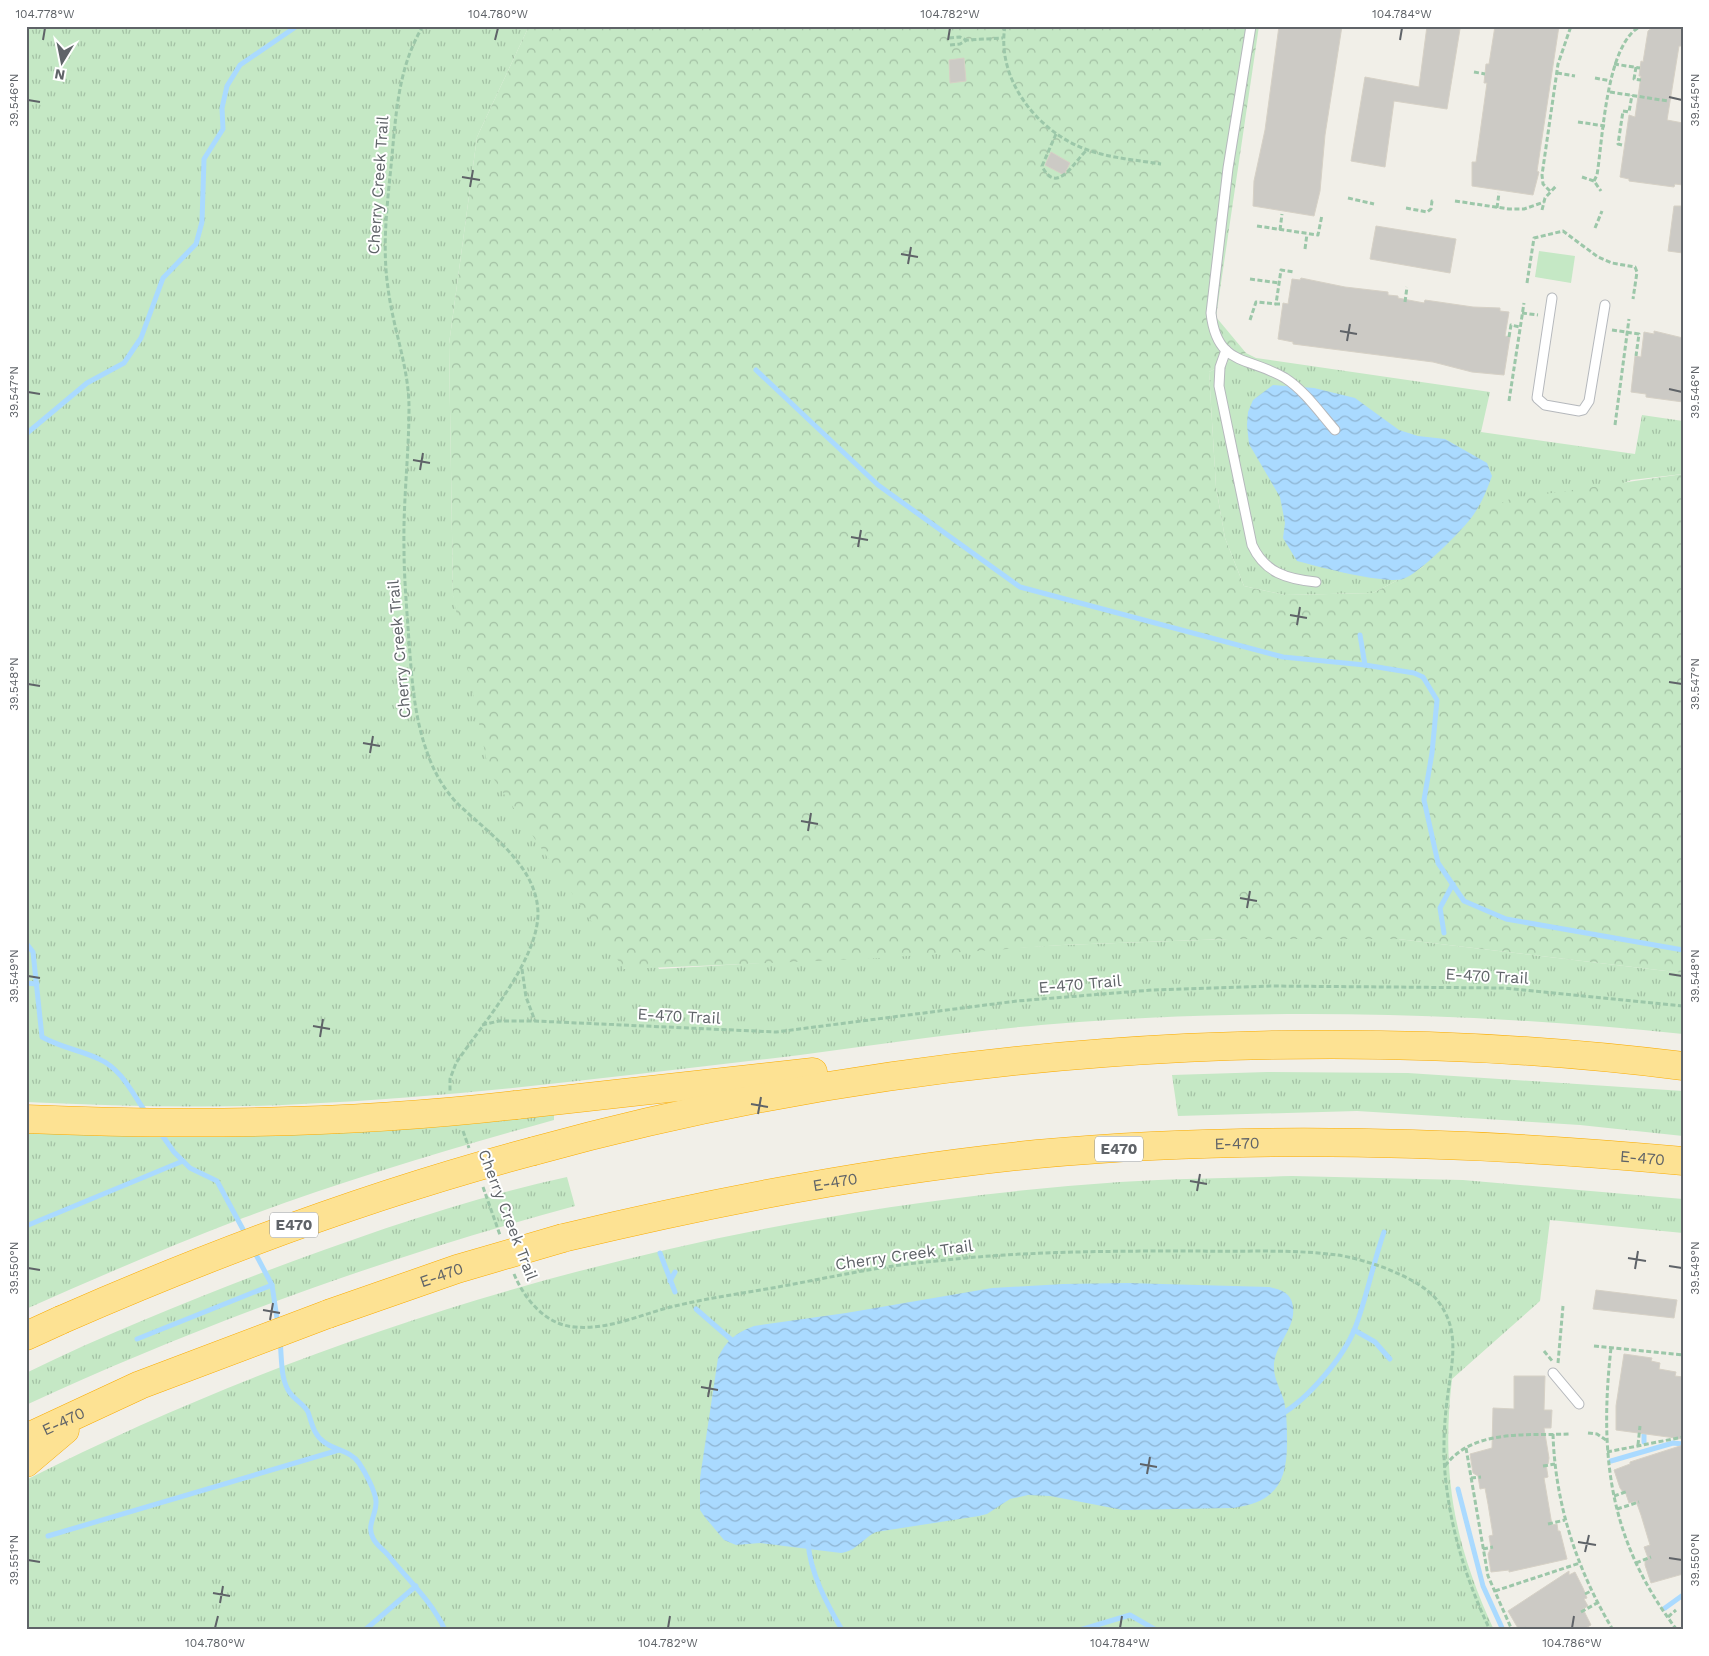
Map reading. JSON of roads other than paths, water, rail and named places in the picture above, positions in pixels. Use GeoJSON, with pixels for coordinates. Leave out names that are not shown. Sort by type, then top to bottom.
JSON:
{"type":"FeatureCollection","features":[{"type":"Feature","properties":{"kind":"highway","name":"E470"},"geometry":{"type":"LineString","coordinates":[[26,1336],[194,1262],[277,1230],[413,1186],[534,1151],[654,1121],[793,1092],[927,1073],[1055,1058],[1162,1050],[1342,1045],[1503,1051],[1683,1066]]}},
{"type":"Feature","properties":{"kind":"highway"},"geometry":{"type":"LineString","coordinates":[[26,1119],[147,1123],[250,1123],[351,1118],[516,1105],[1006,1049],[1055,1058]]}},
{"type":"Feature","properties":{"kind":"highway","name":"E-470"},"geometry":{"type":"LineString","coordinates":[[26,1438],[92,1406],[259,1338],[438,1276],[563,1238],[756,1194],[837,1180],[1038,1154],[1171,1145],[1314,1142],[1421,1144],[1579,1152],[1683,1161]]}},
{"type":"Feature","properties":{"kind":"highway"},"geometry":{"type":"LineString","coordinates":[[26,1463],[92,1406]]}},
{"type":"Feature","properties":{"kind":"lane"},"geometry":{"type":"LineString","coordinates":[[1251,26],[1228,168],[1211,313],[1217,340],[1226,350],[1241,362],[1270,371],[1296,387],[1335,430]]}},
{"type":"Feature","properties":{"kind":"lane"},"geometry":{"type":"LineString","coordinates":[[1552,298],[1538,398],[1545,405],[1579,411],[1583,410],[1589,401],[1605,305]]}},
{"type":"Feature","properties":{"kind":"lane"},"geometry":{"type":"LineString","coordinates":[[1226,350],[1220,367],[1219,386],[1252,545],[1257,558],[1268,569],[1296,580],[1316,582]]}},
{"type":"Feature","properties":{"kind":"lane"},"geometry":{"type":"LineString","coordinates":[[1553,1373],[1579,1404]]}},
{"type":"Feature","properties":{"kind":"water"},"geometry":{"type":"Polygon","coordinates":[[[1273,385],[1314,388],[1355,398],[1399,430],[1418,436],[1445,439],[1487,463],[1492,476],[1477,509],[1469,521],[1441,550],[1419,569],[1403,579],[1393,580],[1366,577],[1297,561],[1283,538],[1285,523],[1280,497],[1249,444],[1248,412],[1253,400],[1273,385]]]}},
{"type":"Feature","properties":{"kind":"water"},"geometry":{"type":"Polygon","coordinates":[[[1127,1283],[1269,1287],[1281,1291],[1290,1298],[1293,1315],[1277,1352],[1274,1368],[1286,1411],[1286,1457],[1281,1480],[1269,1495],[1260,1501],[1234,1508],[1123,1510],[1050,1496],[1028,1495],[1010,1499],[987,1514],[979,1516],[876,1532],[851,1550],[841,1553],[760,1543],[736,1545],[724,1540],[700,1510],[700,1478],[718,1358],[728,1342],[742,1331],[754,1326],[846,1313],[992,1288],[1127,1283]]]}},
{"type":"Feature","properties":{"kind":"waterway"},"geometry":{"type":"LineString","coordinates":[[26,434],[87,383],[124,363],[141,338],[163,278],[196,244],[202,222],[204,159],[223,129],[222,108],[227,86],[240,65],[297,26]]}},
{"type":"Feature","properties":{"kind":"waterway"},"geometry":{"type":"LineString","coordinates":[[756,370],[878,485],[1020,587],[1283,657],[1365,665],[1414,673],[1423,677],[1437,700],[1432,753],[1424,800],[1438,863],[1464,901],[1506,919],[1683,950]]}},
{"type":"Feature","properties":{"kind":"waterway"},"geometry":{"type":"LineString","coordinates":[[1360,635],[1365,665]]}},
{"type":"Feature","properties":{"kind":"waterway"},"geometry":{"type":"LineString","coordinates":[[1444,933],[1440,908],[1453,884]]}},
{"type":"Feature","properties":{"kind":"waterway"},"geometry":{"type":"LineString","coordinates":[[26,943],[33,952],[42,1037],[107,1063],[121,1076],[147,1114]]}},
{"type":"Feature","properties":{"kind":"waterway"},"geometry":{"type":"LineString","coordinates":[[26,983],[37,984]]}},
{"type":"Feature","properties":{"kind":"waterway"},"geometry":{"type":"LineString","coordinates":[[159,1131],[174,1152],[190,1168],[217,1181],[246,1235]]}},
{"type":"Feature","properties":{"kind":"waterway"},"geometry":{"type":"LineString","coordinates":[[26,1226],[183,1161]]}},
{"type":"Feature","properties":{"kind":"waterway"},"geometry":{"type":"LineString","coordinates":[[1280,1415],[1313,1389],[1334,1364],[1350,1339],[1367,1292],[1384,1232]]}},
{"type":"Feature","properties":{"kind":"waterway"},"geometry":{"type":"LineString","coordinates":[[253,1249],[272,1285],[278,1325]]}},
{"type":"Feature","properties":{"kind":"waterway"},"geometry":{"type":"LineString","coordinates":[[660,1253],[675,1292]]}},
{"type":"Feature","properties":{"kind":"waterway"},"geometry":{"type":"LineString","coordinates":[[670,1281],[675,1272]]}},
{"type":"Feature","properties":{"kind":"waterway"},"geometry":{"type":"LineString","coordinates":[[137,1339],[272,1285]]}},
{"type":"Feature","properties":{"kind":"waterway"},"geometry":{"type":"LineString","coordinates":[[696,1309],[735,1343]]}},
{"type":"Feature","properties":{"kind":"waterway"},"geometry":{"type":"LineString","coordinates":[[1354,1330],[1375,1342],[1390,1359]]}},
{"type":"Feature","properties":{"kind":"waterway"},"geometry":{"type":"LineString","coordinates":[[280,1341],[284,1382],[287,1388],[308,1412],[313,1428],[320,1439],[328,1445],[352,1456],[359,1463],[374,1492],[376,1501],[371,1524],[373,1538],[426,1600],[445,1630]]}},
{"type":"Feature","properties":{"kind":"waterway"},"geometry":{"type":"LineString","coordinates":[[1644,1432],[1644,1442]]}},
{"type":"Feature","properties":{"kind":"waterway"},"geometry":{"type":"LineString","coordinates":[[1611,1461],[1673,1443],[1683,1444]]}},
{"type":"Feature","properties":{"kind":"waterway"},"geometry":{"type":"LineString","coordinates":[[48,1536],[339,1450]]}},
{"type":"Feature","properties":{"kind":"waterway"},"geometry":{"type":"LineString","coordinates":[[1458,1489],[1483,1586],[1503,1630]]}},
{"type":"Feature","properties":{"kind":"waterway"},"geometry":{"type":"LineString","coordinates":[[808,1542],[809,1554],[816,1577],[825,1599],[842,1630]]}},
{"type":"Feature","properties":{"kind":"waterway"},"geometry":{"type":"LineString","coordinates":[[365,1630],[416,1586]]}},
{"type":"Feature","properties":{"kind":"waterway"},"geometry":{"type":"LineString","coordinates":[[1665,1608],[1683,1595]]}},
{"type":"Feature","properties":{"kind":"waterway"},"geometry":{"type":"LineString","coordinates":[[1080,1630],[1130,1615],[1156,1630]]}}]}
